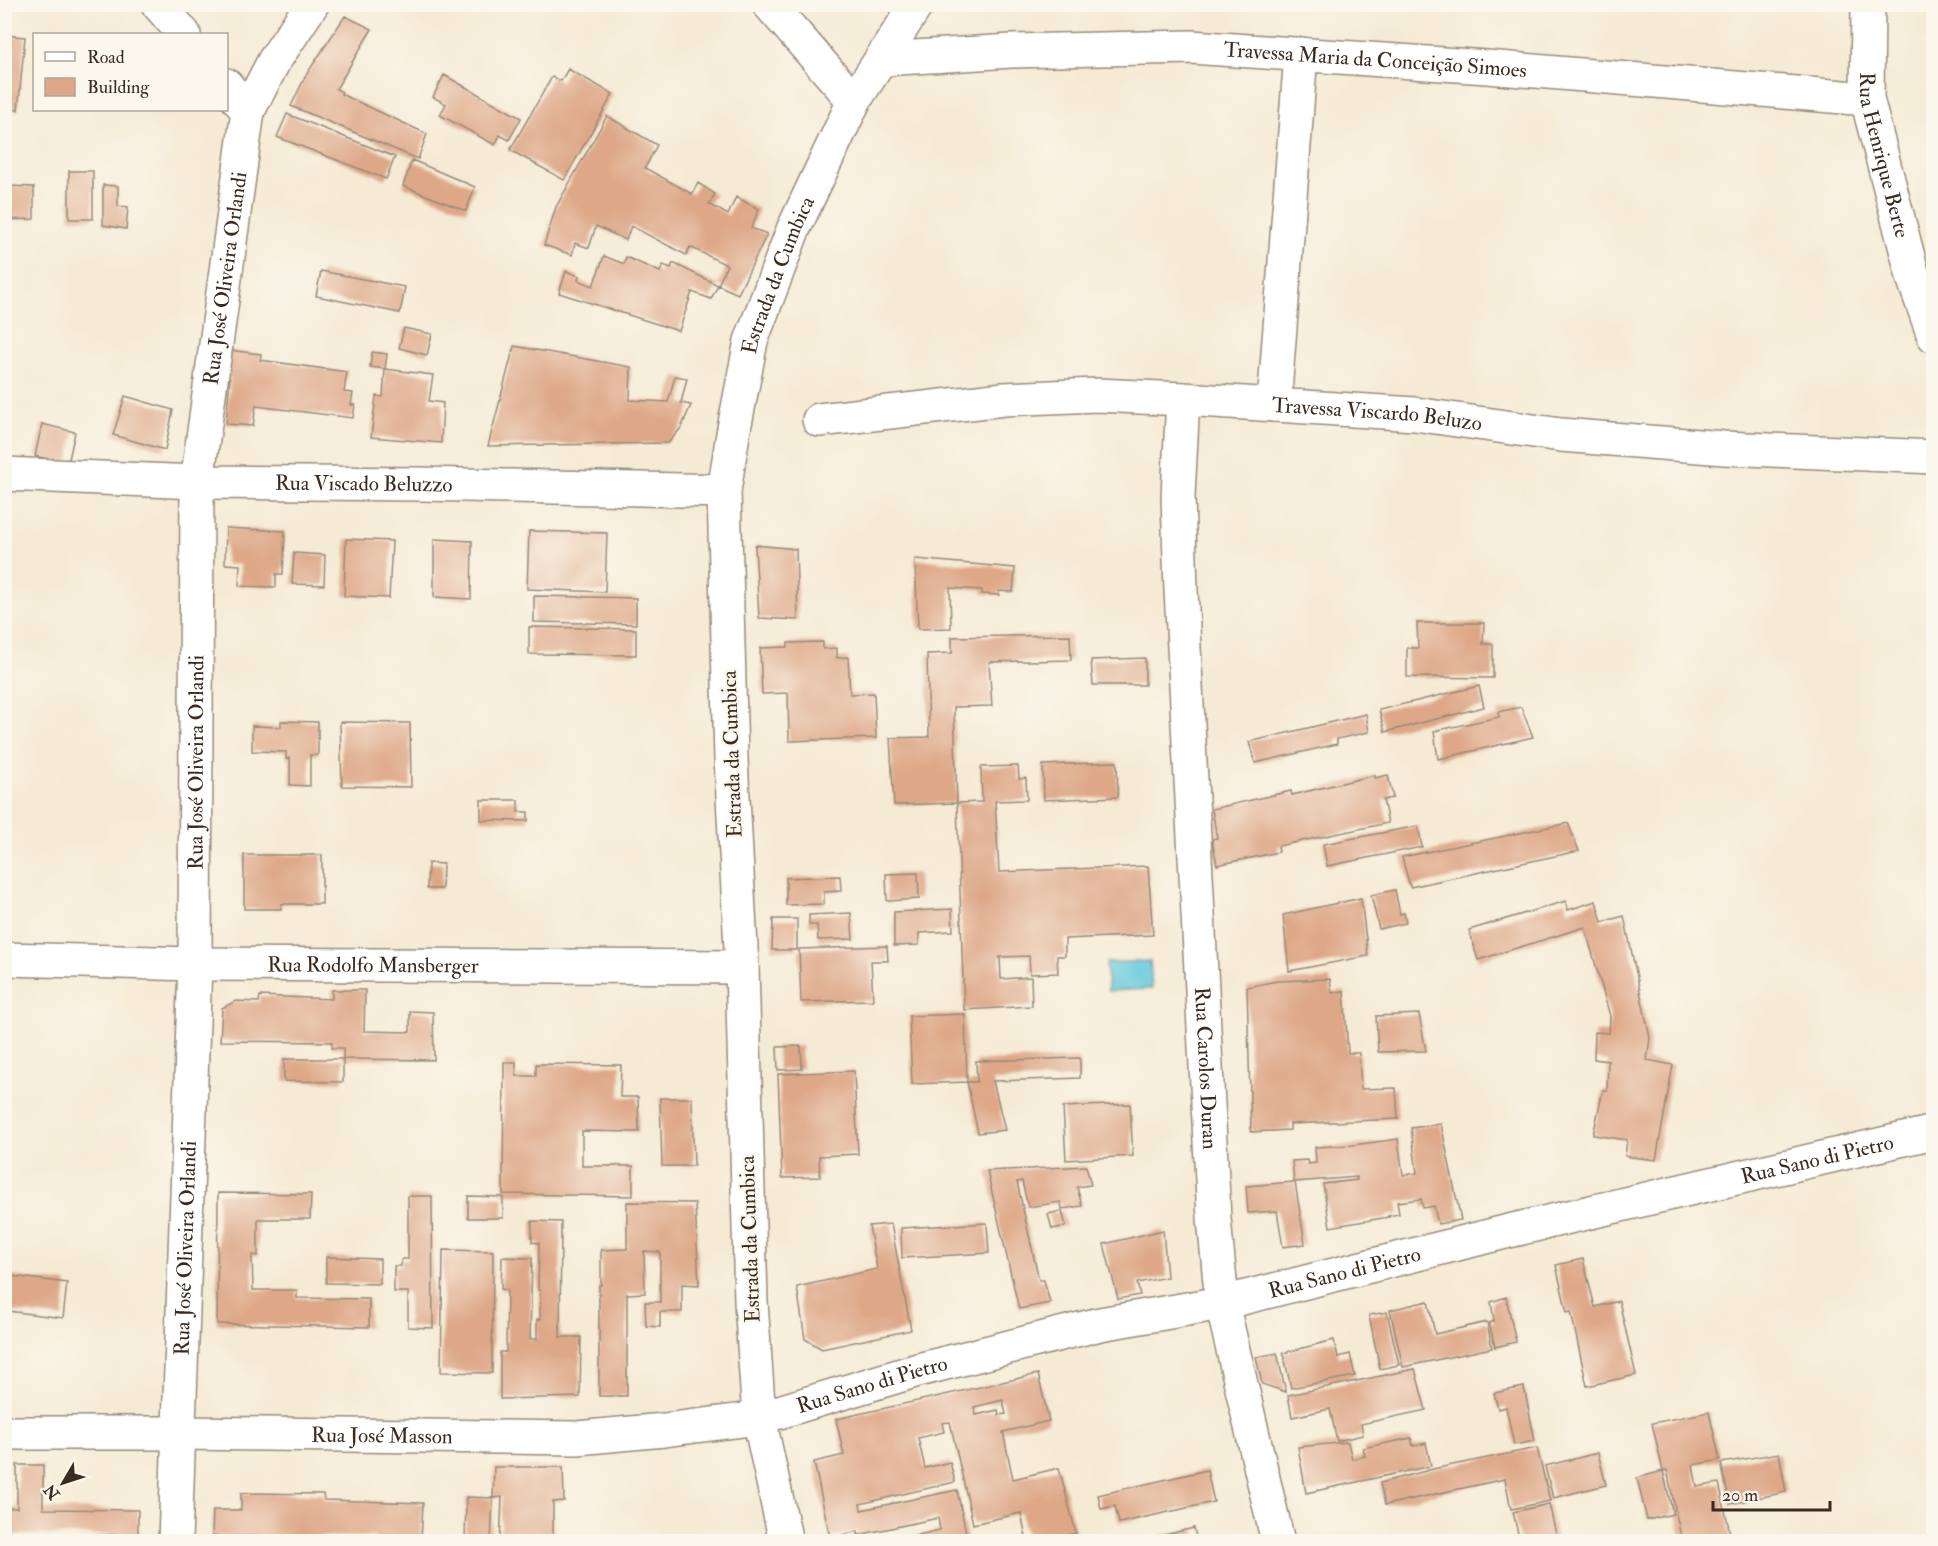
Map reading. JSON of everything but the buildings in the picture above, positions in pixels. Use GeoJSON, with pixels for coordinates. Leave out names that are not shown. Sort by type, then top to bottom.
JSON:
{"type":"FeatureCollection","features":[{"type":"Feature","properties":{"kind":"street"},"geometry":{"type":"LineString","coordinates":[[158,4],[183,33]]}},
{"type":"Feature","properties":{"kind":"street","name":"Rua José Oliveira Orlandi"},"geometry":{"type":"LineString","coordinates":[[175,1542],[195,964],[197,482],[248,111],[274,61],[312,4]]}},
{"type":"Feature","properties":{"kind":"street"},"geometry":{"type":"LineString","coordinates":[[769,4],[854,101]]}},
{"type":"Feature","properties":{"kind":"street","name":"Estrada da Cumbica"},"geometry":{"type":"LineString","coordinates":[[786,1542],[759,1418],[751,1290],[742,967],[731,759],[724,491],[732,434],[751,341],[793,230],[854,101],[917,4]]}},
{"type":"Feature","properties":{"kind":"street","name":"Rua Henrique Berte"},"geometry":{"type":"LineString","coordinates":[[1868,4],[1867,99],[1911,270],[1934,336]]}},
{"type":"Feature","properties":{"kind":"street","name":"Travessa Maria da Conceição Simoes"},"geometry":{"type":"LineString","coordinates":[[882,59],[1011,51],[1191,47],[1499,68],[1867,99]]}},
{"type":"Feature","properties":{"kind":"street"},"geometry":{"type":"LineString","coordinates":[[1274,405],[1301,54]]}},
{"type":"Feature","properties":{"kind":"street"},"geometry":{"type":"LineString","coordinates":[[228,87],[248,111]]}},
{"type":"Feature","properties":{"kind":"street","name":"Travessa Viscardo Beluzo"},"geometry":{"type":"LineString","coordinates":[[819,420],[1004,399],[1097,395],[1414,414],[1561,435],[1724,448],[1934,458]]}},
{"type":"Feature","properties":{"kind":"street","name":"Rua Carolos Duran"},"geometry":{"type":"LineString","coordinates":[[1183,399],[1178,496],[1181,590],[1214,1206],[1222,1304],[1278,1542]]}},
{"type":"Feature","properties":{"kind":"street","name":"Rua Viscado Beluzzo"},"geometry":{"type":"LineString","coordinates":[[4,474],[197,482],[421,484],[724,491]]}},
{"type":"Feature","properties":{"kind":"street","name":"Rua Rodolfo Mansberger"},"geometry":{"type":"LineString","coordinates":[[4,959],[195,964],[742,967]]}},
{"type":"Feature","properties":{"kind":"street","name":"Rua Sano di Pietro"},"geometry":{"type":"LineString","coordinates":[[759,1418],[918,1370],[1100,1324],[1222,1304],[1509,1231],[1934,1132]]}},
{"type":"Feature","properties":{"kind":"street","name":"Rua José Masson"},"geometry":{"type":"LineString","coordinates":[[4,1433],[577,1438],[759,1418]]}},
{"type":"Feature","properties":{"kind":"water"},"geometry":{"type":"Polygon","coordinates":[[[1150,961],[1152,989],[1108,991],[1106,963],[1150,961]]]}}]}
